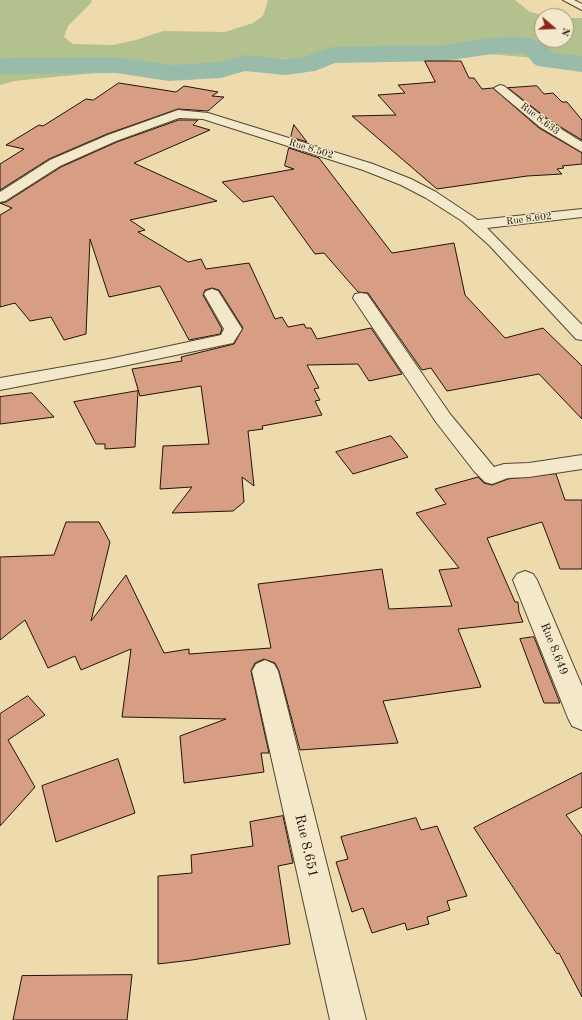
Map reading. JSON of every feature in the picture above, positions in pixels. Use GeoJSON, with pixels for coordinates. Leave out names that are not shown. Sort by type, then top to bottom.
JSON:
{"type":"FeatureCollection","features":[{"type":"Feature","properties":{"kind":"street"},"geometry":{"type":"LineString","coordinates":[[567,0],[582,7]]}},
{"type":"Feature","properties":{"kind":"street","name":"Rue 8.633"},"geometry":{"type":"LineString","coordinates":[[500,88],[544,124],[582,148]]}},
{"type":"Feature","properties":{"kind":"street","name":"Rue 8.502"},"geometry":{"type":"LineString","coordinates":[[0,198],[55,163],[112,138],[178,114],[204,116],[368,167],[406,182],[430,195],[476,226],[494,242],[582,336]]}},
{"type":"Feature","properties":{"kind":"street","name":"Rue 8.602"},"geometry":{"type":"LineString","coordinates":[[476,226],[582,213]]}},
{"type":"Feature","properties":{"kind":"street"},"geometry":{"type":"LineString","coordinates":[[0,384],[109,364],[227,339],[233,329],[212,294]]}},
{"type":"Feature","properties":{"kind":"street"},"geometry":{"type":"LineString","coordinates":[[361,298],[443,418],[481,466],[492,477],[504,471],[529,470],[582,462]]}},
{"type":"Feature","properties":{"kind":"street","name":"Rue 8.649"},"geometry":{"type":"LineString","coordinates":[[525,580],[582,718]]}},
{"type":"Feature","properties":{"kind":"street","name":"Rue 8.651"},"geometry":{"type":"LineString","coordinates":[[265,671],[348,1020]]}},
{"type":"Feature","properties":{"kind":"green space"},"geometry":{"type":"Polygon","coordinates":[[[0,0],[91,0],[92,2],[68,26],[64,37],[73,44],[113,45],[136,40],[163,31],[225,32],[253,23],[263,16],[268,0],[515,0],[530,12],[534,13],[534,48],[574,48],[574,18],[582,18],[582,62],[477,53],[378,51],[267,60],[175,65],[14,81],[0,85],[0,0]]]}},
{"type":"Feature","properties":{"kind":"building"},"geometry":{"type":"Polygon","coordinates":[[[425,61],[461,61],[469,78],[474,78],[482,89],[493,88],[539,128],[582,153],[582,164],[562,166],[564,168],[557,169],[562,174],[527,176],[437,189],[352,116],[396,115],[378,95],[405,93],[398,85],[435,82],[425,61]]]}},
{"type":"Feature","properties":{"kind":"building"},"geometry":{"type":"Polygon","coordinates":[[[119,83],[176,92],[184,86],[218,92],[212,96],[224,97],[208,111],[178,109],[107,134],[49,159],[0,190],[0,164],[24,149],[6,145],[39,125],[43,126],[86,99],[93,100],[119,83]]]}},
{"type":"Feature","properties":{"kind":"building"},"geometry":{"type":"Polygon","coordinates":[[[537,86],[544,94],[553,93],[562,102],[567,102],[582,120],[582,140],[549,120],[508,88],[537,86]]]}},
{"type":"Feature","properties":{"kind":"building"},"geometry":{"type":"Polygon","coordinates":[[[179,120],[198,120],[193,125],[210,130],[134,163],[217,201],[130,220],[145,230],[138,232],[188,262],[201,259],[206,269],[249,263],[275,319],[282,317],[288,327],[304,324],[306,328],[311,328],[317,339],[371,328],[402,374],[369,381],[358,364],[307,365],[319,388],[314,389],[320,400],[315,401],[322,415],[262,426],[263,429],[248,431],[254,486],[242,477],[244,502],[233,511],[172,513],[192,487],[160,489],[163,446],[209,444],[201,386],[140,396],[132,369],[182,361],[181,357],[234,344],[243,328],[219,290],[212,288],[205,290],[203,295],[222,329],[220,334],[189,340],[160,286],[109,297],[90,239],[86,334],[64,340],[51,317],[30,321],[15,303],[0,307],[0,215],[12,208],[0,203],[6,202],[61,167],[117,142],[179,120]]]}},
{"type":"Feature","properties":{"kind":"building"},"geometry":{"type":"Polygon","coordinates":[[[294,125],[307,142],[291,137],[294,125]]]}},
{"type":"Feature","properties":{"kind":"building"},"geometry":{"type":"Polygon","coordinates":[[[289,148],[319,158],[392,253],[454,243],[465,295],[505,338],[543,328],[582,366],[582,419],[539,374],[447,391],[431,368],[422,370],[368,293],[358,292],[324,253],[315,254],[273,196],[243,202],[222,182],[294,169],[285,166],[289,148]]]}},
{"type":"Feature","properties":{"kind":"building"},"geometry":{"type":"Polygon","coordinates":[[[138,391],[135,447],[105,449],[105,444],[96,444],[74,402],[138,391]]]}},
{"type":"Feature","properties":{"kind":"building"},"geometry":{"type":"Polygon","coordinates":[[[32,393],[54,417],[0,424],[0,397],[32,393]]]}},
{"type":"Feature","properties":{"kind":"building"},"geometry":{"type":"Polygon","coordinates":[[[391,436],[408,457],[353,474],[336,452],[391,436]]]}},
{"type":"Feature","properties":{"kind":"building"},"geometry":{"type":"Polygon","coordinates":[[[556,474],[565,500],[582,500],[582,569],[560,569],[542,522],[487,538],[515,602],[518,602],[519,612],[523,622],[458,629],[481,687],[383,701],[398,743],[300,750],[279,671],[275,663],[264,659],[255,663],[251,671],[269,753],[261,753],[264,772],[184,783],[180,736],[226,719],[122,717],[131,649],[81,670],[75,656],[48,668],[25,620],[0,640],[0,557],[54,555],[66,522],[99,522],[110,542],[91,621],[126,575],[164,653],[189,649],[189,654],[271,648],[258,584],[382,569],[389,609],[452,606],[439,570],[459,568],[416,513],[446,504],[435,489],[478,477],[484,483],[492,485],[508,479],[556,474]]]}},
{"type":"Feature","properties":{"kind":"building"},"geometry":{"type":"Polygon","coordinates":[[[534,637],[560,703],[544,703],[520,639],[534,637]]]}},
{"type":"Feature","properties":{"kind":"building"},"geometry":{"type":"Polygon","coordinates":[[[28,696],[45,715],[8,740],[35,787],[0,826],[0,714],[28,696]]]}},
{"type":"Feature","properties":{"kind":"building"},"geometry":{"type":"Polygon","coordinates":[[[118,759],[135,813],[56,842],[42,786],[118,759]]]}},
{"type":"Feature","properties":{"kind":"building"},"geometry":{"type":"Polygon","coordinates":[[[582,773],[582,807],[566,815],[582,836],[582,997],[559,953],[557,954],[474,828],[582,773]]]}},
{"type":"Feature","properties":{"kind":"building"},"geometry":{"type":"Polygon","coordinates":[[[283,816],[293,863],[278,866],[290,944],[158,964],[158,876],[192,873],[191,855],[253,846],[250,822],[283,816]]]}},
{"type":"Feature","properties":{"kind":"building"},"geometry":{"type":"Polygon","coordinates":[[[416,818],[421,830],[437,826],[467,896],[447,901],[450,910],[427,917],[429,924],[407,930],[405,923],[372,933],[363,908],[352,912],[336,862],[348,859],[341,837],[416,818]]]}},
{"type":"Feature","properties":{"kind":"building"},"geometry":{"type":"Polygon","coordinates":[[[132,975],[127,1020],[13,1020],[22,976],[132,975]]]}},
{"type":"Feature","properties":{"kind":"waterway"},"geometry":{"type":"LineString","coordinates":[[0,66],[116,65],[169,73],[221,70],[244,63],[285,67],[315,63],[317,60],[333,55],[444,53],[499,45],[524,45],[534,47],[543,58],[547,60],[582,64]]}}]}
